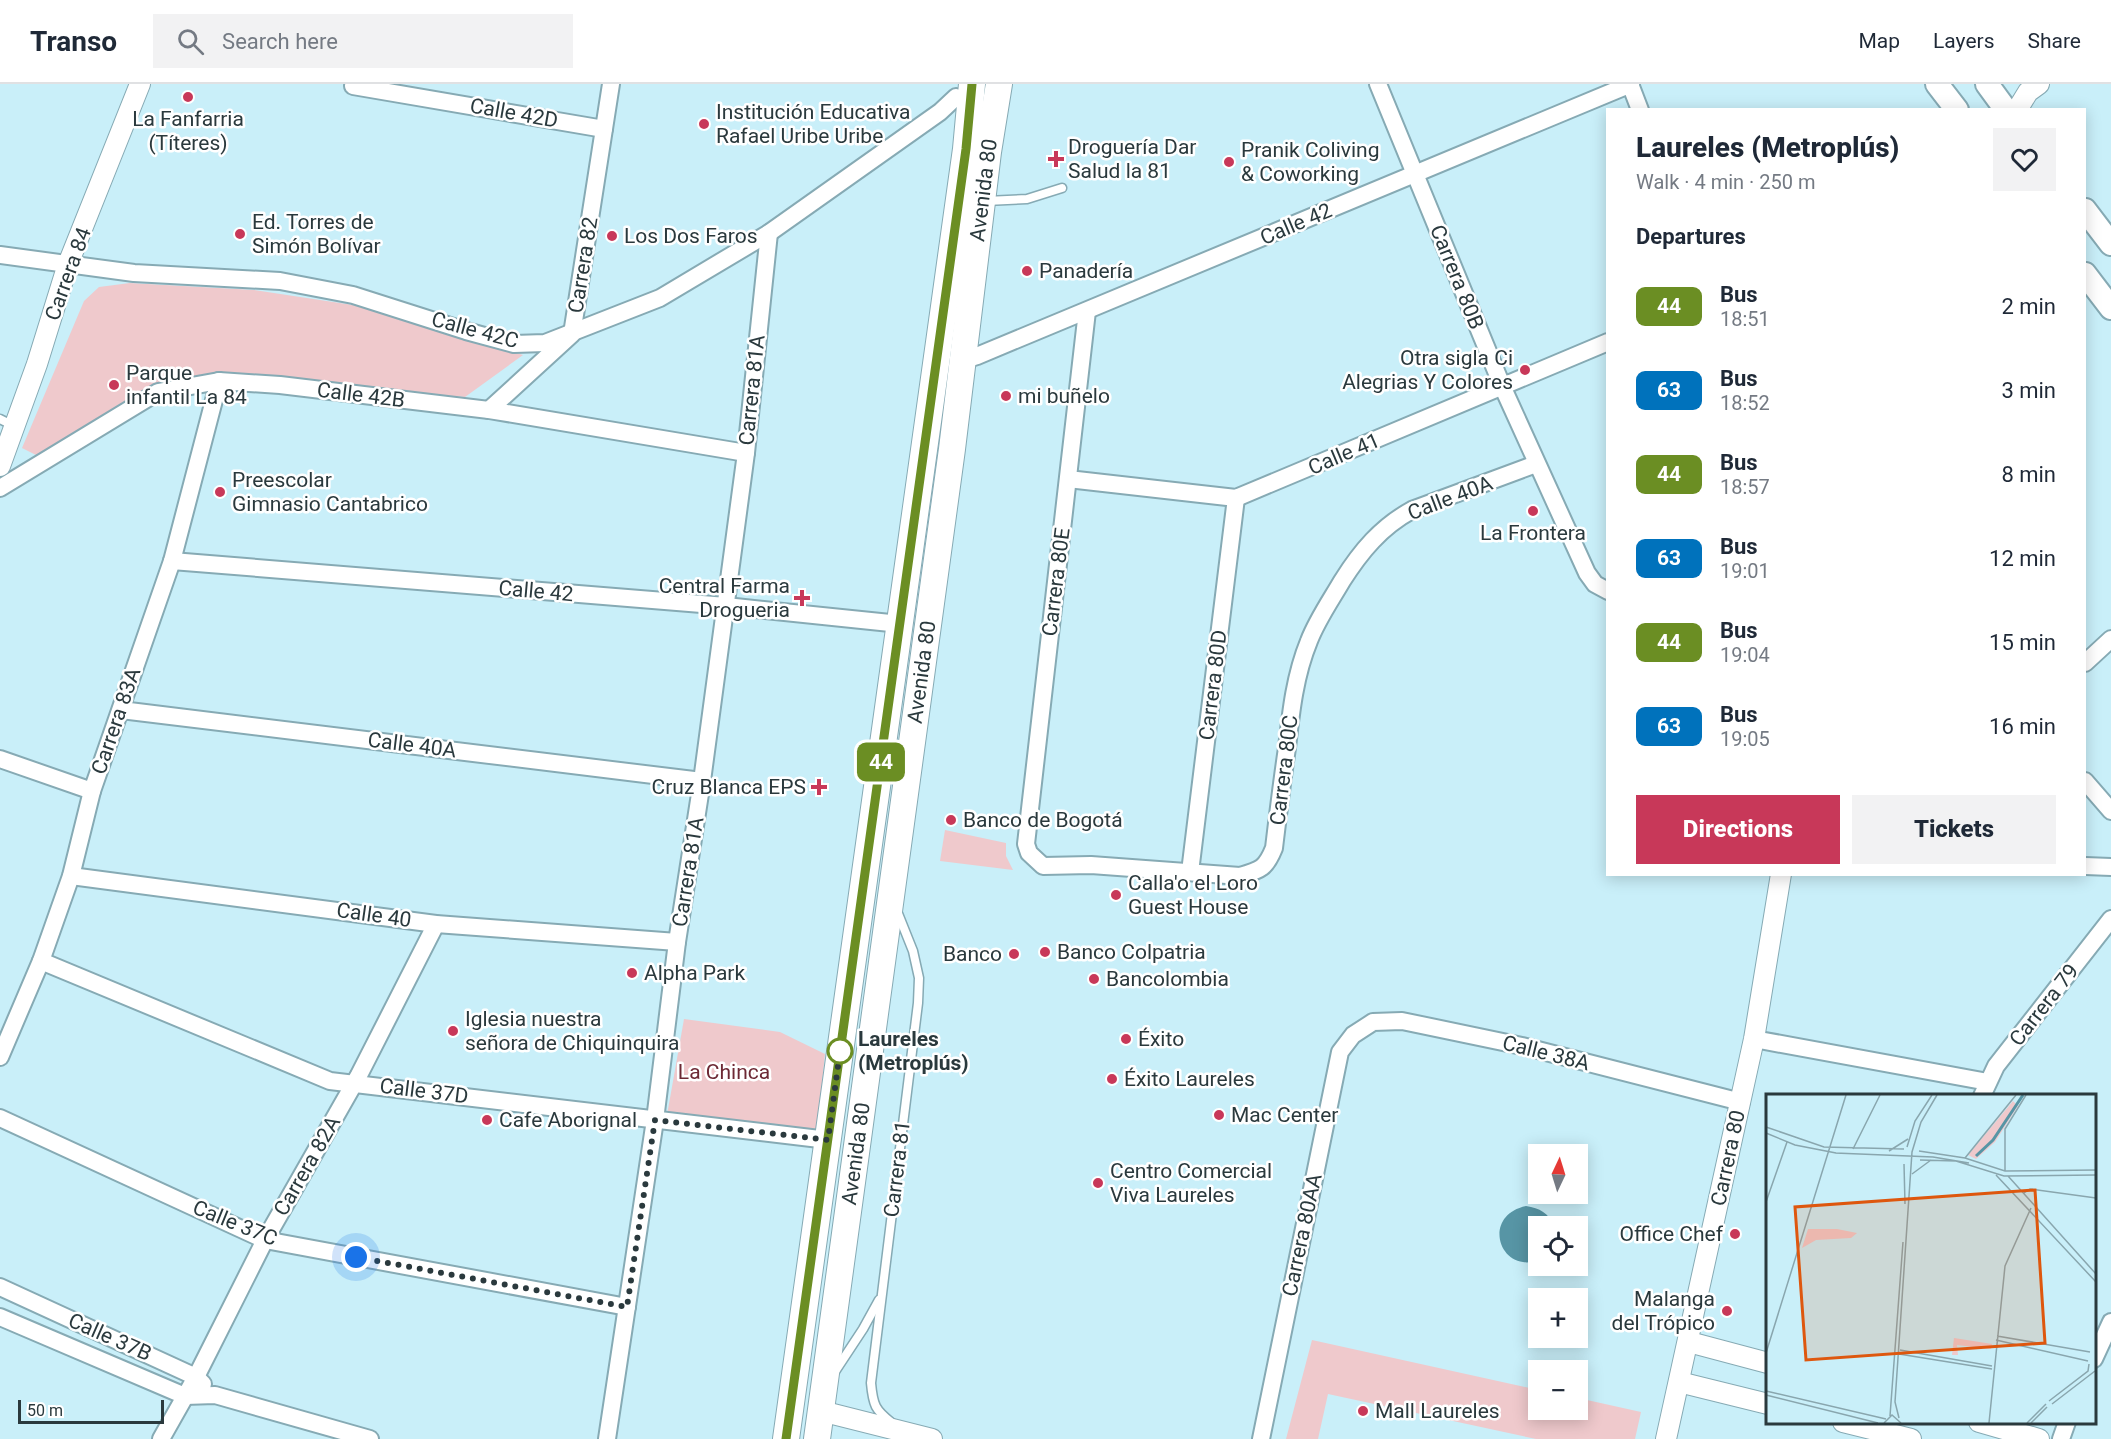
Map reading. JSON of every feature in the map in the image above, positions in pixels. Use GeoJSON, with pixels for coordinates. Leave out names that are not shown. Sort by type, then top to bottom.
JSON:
{"type":"FeatureCollection","features":[{"type":"Feature","properties":{"kind":"main road","name":"Avenida 80"},"geometry":{"type":"LineString","coordinates":[[817,1439],[950,461],[988,152],[999,84]]}},
{"type":"Feature","properties":{"kind":"main road"},"geometry":{"type":"LineString","coordinates":[[1937,84],[1955,108]]}},
{"type":"Feature","properties":{"kind":"main road"},"geometry":{"type":"LineString","coordinates":[[1987,84],[2005,108]]}},
{"type":"Feature","properties":{"kind":"main road","name":"Avenida 80"},"geometry":{"type":"LineString","coordinates":[[786,1439],[968,132],[962,88]]}},
{"type":"Feature","properties":{"kind":"main road"},"geometry":{"type":"LineString","coordinates":[[2086,211],[2111,244]]}},
{"type":"Feature","properties":{"kind":"main road"},"geometry":{"type":"LineString","coordinates":[[2086,275],[2111,308]]}},
{"type":"Feature","properties":{"kind":"street","name":"Carrera 84"},"geometry":{"type":"LineString","coordinates":[[0,466],[7,422],[37,364],[68,264],[140,84]]}},
{"type":"Feature","properties":{"kind":"street","name":"Carrera 82"},"geometry":{"type":"LineString","coordinates":[[489,410],[572,334],[611,84]]}},
{"type":"Feature","properties":{"kind":"street","name":"Carrera 80B"},"geometry":{"type":"LineString","coordinates":[[1378,84],[1536,464],[1587,573],[1595,584],[1606,590]]}},
{"type":"Feature","properties":{"kind":"street","name":"Calle 42"},"geometry":{"type":"LineString","coordinates":[[961,361],[1630,84]]}},
{"type":"Feature","properties":{"kind":"street"},"geometry":{"type":"LineString","coordinates":[[1630,84],[1639,108]]}},
{"type":"Feature","properties":{"kind":"street"},"geometry":{"type":"LineString","coordinates":[[2018,108],[2028,92],[2038,84]]}},
{"type":"Feature","properties":{"kind":"street","name":"Calle 42D"},"geometry":{"type":"LineString","coordinates":[[353,86],[393,88],[604,129]]}},
{"type":"Feature","properties":{"kind":"street","name":"Calle 42C"},"geometry":{"type":"LineString","coordinates":[[0,255],[134,273],[280,281],[375,302],[514,344],[545,344],[660,298],[769,233],[940,112],[962,88]]}},
{"type":"Feature","properties":{"kind":"street","name":"Carrera 81A"},"geometry":{"type":"LineString","coordinates":[[607,1439],[655,1120],[677,942],[726,606],[746,453],[769,233]]}},
{"type":"Feature","properties":{"kind":"street","name":"Carrera 80E"},"geometry":{"type":"LineString","coordinates":[[1087,310],[1026,844],[1029,853],[1043,866],[1091,866],[1190,872]]}},
{"type":"Feature","properties":{"kind":"street","name":"Calle 41"},"geometry":{"type":"LineString","coordinates":[[1068,479],[1236,498],[1606,343]]}},
{"type":"Feature","properties":{"kind":"street","name":"Calle 42B"},"geometry":{"type":"LineString","coordinates":[[0,488],[158,393],[219,381],[279,385],[489,410],[746,453]]}},
{"type":"Feature","properties":{"kind":"street","name":"Carrera 83A"},"geometry":{"type":"LineString","coordinates":[[0,1057],[41,961],[71,876],[92,791],[172,561],[219,381]]}},
{"type":"Feature","properties":{"kind":"street","name":"Calle 40A"},"geometry":{"type":"LineString","coordinates":[[1329,602],[1358,556],[1395,520],[1412,510],[1536,464]]}},
{"type":"Feature","properties":{"kind":"street","name":"Carrera 80D"},"geometry":{"type":"LineString","coordinates":[[1190,872],[1236,498]]}},
{"type":"Feature","properties":{"kind":"street","name":"Calle 42"},"geometry":{"type":"LineString","coordinates":[[172,561],[726,606],[900,624]]}},
{"type":"Feature","properties":{"kind":"street","name":"Carrera 80C"},"geometry":{"type":"LineString","coordinates":[[1190,872],[1240,876],[1256,872],[1268,863],[1274,848],[1298,676],[1310,638],[1329,602]]}},
{"type":"Feature","properties":{"kind":"street"},"geometry":{"type":"LineString","coordinates":[[2086,662],[2111,639]]}},
{"type":"Feature","properties":{"kind":"street","name":"Calle 40A"},"geometry":{"type":"LineString","coordinates":[[121,710],[702,781]]}},
{"type":"Feature","properties":{"kind":"street"},"geometry":{"type":"LineString","coordinates":[[0,759],[92,791]]}},
{"type":"Feature","properties":{"kind":"street"},"geometry":{"type":"LineString","coordinates":[[2086,782],[2111,811]]}},
{"type":"Feature","properties":{"kind":"street"},"geometry":{"type":"LineString","coordinates":[[2086,866],[2111,867]]}},
{"type":"Feature","properties":{"kind":"street","name":"Calle 40"},"geometry":{"type":"LineString","coordinates":[[71,876],[436,924],[677,942]]}},
{"type":"Feature","properties":{"kind":"street","name":"Carrera 80"},"geometry":{"type":"LineString","coordinates":[[1666,1439],[1754,1039],[1781,876]]}},
{"type":"Feature","properties":{"kind":"street","name":"Carrera 79"},"geometry":{"type":"LineString","coordinates":[[1985,1089],[1996,1066],[2111,919]]}},
{"type":"Feature","properties":{"kind":"street","name":"Carrera 82A"},"geometry":{"type":"LineString","coordinates":[[161,1439],[196,1377],[265,1240],[355,1083],[436,924]]}},
{"type":"Feature","properties":{"kind":"street","name":"Calle 37D"},"geometry":{"type":"LineString","coordinates":[[41,961],[330,1081],[828,1140]]}},
{"type":"Feature","properties":{"kind":"street","name":"Calle 38A"},"geometry":{"type":"LineString","coordinates":[[1353,1035],[1373,1022],[1402,1022],[1522,1046],[1740,1102]]}},
{"type":"Feature","properties":{"kind":"street","name":"Carrera 80AA"},"geometry":{"type":"LineString","coordinates":[[1261,1439],[1340,1052],[1353,1035]]}},
{"type":"Feature","properties":{"kind":"street"},"geometry":{"type":"LineString","coordinates":[[1754,1039],[1985,1089]]}},
{"type":"Feature","properties":{"kind":"street","name":"Calle 37C"},"geometry":{"type":"LineString","coordinates":[[0,1118],[265,1240],[627,1307]]}},
{"type":"Feature","properties":{"kind":"street","name":"Calle 37B"},"geometry":{"type":"LineString","coordinates":[[0,1287],[196,1377],[215,1395]]}},
{"type":"Feature","properties":{"kind":"street","name":"Calle 37B"},"geometry":{"type":"LineString","coordinates":[[0,1317],[185,1396],[215,1395],[370,1439]]}},
{"type":"Feature","properties":{"kind":"street"},"geometry":{"type":"LineString","coordinates":[[2096,1355],[2111,1322]]}},
{"type":"Feature","properties":{"kind":"street"},"geometry":{"type":"LineString","coordinates":[[1689,1342],[1766,1363]]}},
{"type":"Feature","properties":{"kind":"street"},"geometry":{"type":"LineString","coordinates":[[1679,1382],[1766,1404]]}},
{"type":"Feature","properties":{"kind":"street"},"geometry":{"type":"LineString","coordinates":[[823,1400],[904,1433],[932,1439]]}},
{"type":"Feature","properties":{"kind":"street"},"geometry":{"type":"LineString","coordinates":[[1850,1424],[1911,1439]]}},
{"type":"Feature","properties":{"kind":"street"},"geometry":{"type":"LineString","coordinates":[[1986,1424],[2039,1439]]}},
{"type":"Feature","properties":{"kind":"street"},"geometry":{"type":"LineString","coordinates":[[2061,1439],[2066,1424]]}},
{"type":"Feature","properties":{"kind":"lane"},"geometry":{"type":"LineString","coordinates":[[982,201],[1027,199],[1062,188]]}},
{"type":"Feature","properties":{"kind":"lane","name":"Carrera 81"},"geometry":{"type":"LineString","coordinates":[[891,897],[913,951],[919,978],[918,1003],[871,1383],[873,1401],[879,1413],[904,1433]]}},
{"type":"Feature","properties":{"kind":"lane"},"geometry":{"type":"LineString","coordinates":[[823,1400],[881,1296]]}},
{"type":"Feature","properties":{"kind":"green space"},"geometry":{"type":"Polygon","coordinates":[[[130,283],[254,290],[353,305],[523,355],[465,397],[276,382],[160,387],[36,455],[22,448],[84,301],[99,287],[130,283]]]}},
{"type":"Feature","properties":{"kind":"green space"},"geometry":{"type":"Polygon","coordinates":[[[945,830],[1006,843],[1006,856],[1013,870],[940,861],[945,830]]]}},
{"type":"Feature","properties":{"kind":"green space","name":"La Chinca"},"geometry":{"type":"Polygon","coordinates":[[[684,1019],[780,1032],[825,1054],[817,1131],[667,1115],[684,1019]]]}},
{"type":"Feature","properties":{"kind":"green space"},"geometry":{"type":"Polygon","coordinates":[[[1312,1340],[1528,1388],[1528,1420],[1588,1420],[1588,1400],[1641,1412],[1635,1439],[1536,1439],[1328,1394],[1318,1439],[1286,1439],[1312,1340]]]}},
{"type":"Feature","properties":{"kind":"water"},"geometry":{"type":"Polygon","coordinates":[[[1526,1206],[1535,1208],[1547,1216],[1528,1216],[1528,1262],[1514,1259],[1506,1252],[1501,1242],[1500,1231],[1503,1221],[1512,1212],[1526,1206]]]}},
{"type":"Feature","properties":{"kind":"bus line","name":"44"},"geometry":{"type":"LineString","coordinates":[[786,1439],[966,149],[972,84]]}},
{"type":"Feature","properties":{"kind":"place","name":"La Fanfarria (Títeres)"},"geometry":{"type":"Point","coordinates":[188,97]}},
{"type":"Feature","properties":{"kind":"place","name":"Institución Educativa Rafael Uribe Uribe"},"geometry":{"type":"Point","coordinates":[704,124]}},
{"type":"Feature","properties":{"kind":"place","name":"Droguería Dar Salud la 81"},"geometry":{"type":"Point","coordinates":[1056,159]}},
{"type":"Feature","properties":{"kind":"place","name":"Pranik Coliving & Coworking"},"geometry":{"type":"Point","coordinates":[1229,162]}},
{"type":"Feature","properties":{"kind":"place","name":"Ed. Torres de Simón Bolívar"},"geometry":{"type":"Point","coordinates":[240,234]}},
{"type":"Feature","properties":{"kind":"place","name":"Los Dos Faros"},"geometry":{"type":"Point","coordinates":[612,236]}},
{"type":"Feature","properties":{"kind":"place","name":"Panadería"},"geometry":{"type":"Point","coordinates":[1027,271]}},
{"type":"Feature","properties":{"kind":"place","name":"Otra sigla Ci Alegrias Y Colores"},"geometry":{"type":"Point","coordinates":[1525,370]}},
{"type":"Feature","properties":{"kind":"place","name":"Parque infantil La 84"},"geometry":{"type":"Point","coordinates":[114,385]}},
{"type":"Feature","properties":{"kind":"place","name":"mi buñelo"},"geometry":{"type":"Point","coordinates":[1006,396]}},
{"type":"Feature","properties":{"kind":"place","name":"Preescolar Gimnasio Cantabrico"},"geometry":{"type":"Point","coordinates":[220,492]}},
{"type":"Feature","properties":{"kind":"place","name":"La Frontera"},"geometry":{"type":"Point","coordinates":[1533,511]}},
{"type":"Feature","properties":{"kind":"place","name":"Central Farma Drogueria"},"geometry":{"type":"Point","coordinates":[802,598]}},
{"type":"Feature","properties":{"kind":"place","name":"Cruz Blanca EPS"},"geometry":{"type":"Point","coordinates":[819,787]}},
{"type":"Feature","properties":{"kind":"place","name":"Banco de Bogotá"},"geometry":{"type":"Point","coordinates":[951,820]}},
{"type":"Feature","properties":{"kind":"place","name":"Calla'o el Loro Guest House"},"geometry":{"type":"Point","coordinates":[1116,895]}},
{"type":"Feature","properties":{"kind":"place","name":"Banco Colpatria"},"geometry":{"type":"Point","coordinates":[1045,952]}},
{"type":"Feature","properties":{"kind":"place","name":"Banco"},"geometry":{"type":"Point","coordinates":[1014,954]}},
{"type":"Feature","properties":{"kind":"place","name":"Alpha Park"},"geometry":{"type":"Point","coordinates":[632,973]}},
{"type":"Feature","properties":{"kind":"place","name":"Bancolombia"},"geometry":{"type":"Point","coordinates":[1094,979]}},
{"type":"Feature","properties":{"kind":"place","name":"Iglesia nuestra señora de Chiquinquira"},"geometry":{"type":"Point","coordinates":[453,1031]}},
{"type":"Feature","properties":{"kind":"place","name":"Éxito"},"geometry":{"type":"Point","coordinates":[1126,1039]}},
{"type":"Feature","properties":{"kind":"place","name":"Laureles (Metroplús)"},"geometry":{"type":"Point","coordinates":[840,1051]}},
{"type":"Feature","properties":{"kind":"place","name":"Éxito Laureles"},"geometry":{"type":"Point","coordinates":[1112,1079]}},
{"type":"Feature","properties":{"kind":"place","name":"Mac Center"},"geometry":{"type":"Point","coordinates":[1219,1115]}},
{"type":"Feature","properties":{"kind":"place","name":"Cafe Aborignal"},"geometry":{"type":"Point","coordinates":[487,1120]}},
{"type":"Feature","properties":{"kind":"place","name":"Centro Comercial Viva Laureles"},"geometry":{"type":"Point","coordinates":[1098,1183]}},
{"type":"Feature","properties":{"kind":"place","name":"Office Chef"},"geometry":{"type":"Point","coordinates":[1735,1234]}},
{"type":"Feature","properties":{"kind":"place","name":"Malanga del Trópico"},"geometry":{"type":"Point","coordinates":[1727,1311]}},
{"type":"Feature","properties":{"kind":"place","name":"Mall Laureles"},"geometry":{"type":"Point","coordinates":[1363,1411]}},
{"type":"Feature","properties":{"kind":"route"},"geometry":{"type":"LineString","coordinates":[[356,1257],[627,1307],[655,1120],[828,1140],[840,1051]]}}]}
